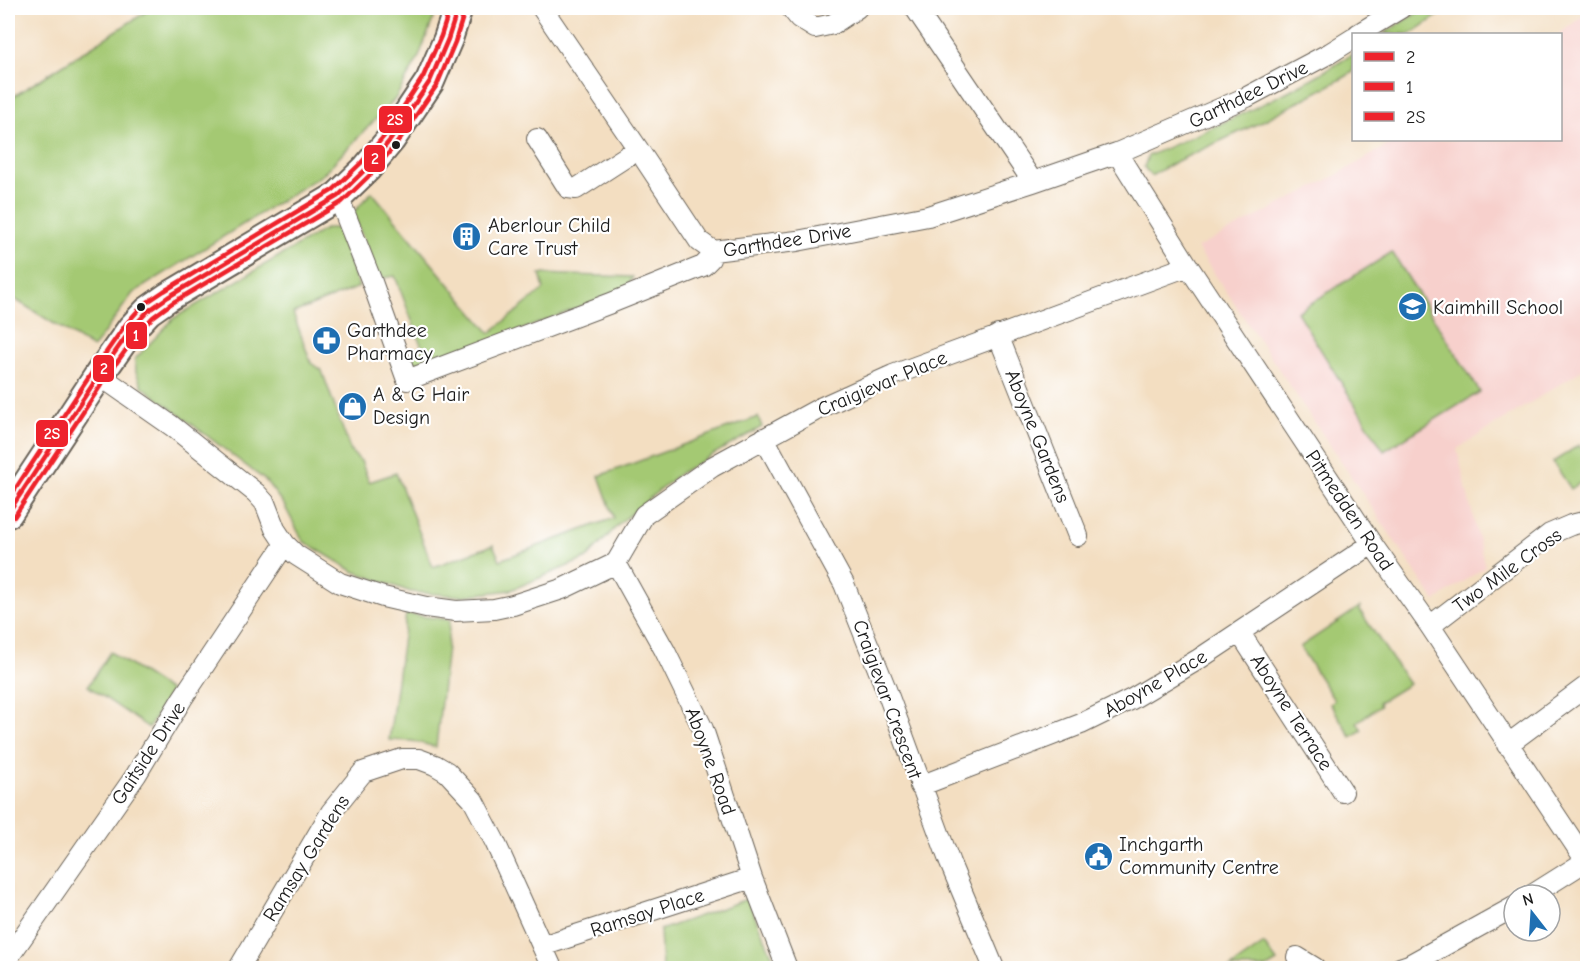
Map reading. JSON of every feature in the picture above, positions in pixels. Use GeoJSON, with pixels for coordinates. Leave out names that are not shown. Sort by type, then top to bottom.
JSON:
{"type":"FeatureCollection","features":[{"type":"Feature","properties":{"kind":"street"},"geometry":{"type":"LineString","coordinates":[[8,513],[99,375],[132,328],[148,311],[338,196],[367,168],[391,139],[430,81],[458,8]]}},
{"type":"Feature","properties":{"kind":"street"},"geometry":{"type":"LineString","coordinates":[[542,8],[699,241],[713,251]]}},
{"type":"Feature","properties":{"kind":"street"},"geometry":{"type":"LineString","coordinates":[[791,8],[799,18],[815,28],[833,24],[857,8]]}},
{"type":"Feature","properties":{"kind":"street"},"geometry":{"type":"LineString","coordinates":[[915,8],[1033,182]]}},
{"type":"Feature","properties":{"kind":"street"},"geometry":{"type":"LineString","coordinates":[[1360,33],[1401,8]]}},
{"type":"Feature","properties":{"kind":"street","name":"Garthdee Drive"},"geometry":{"type":"LineString","coordinates":[[338,196],[407,380],[703,266],[713,251],[797,241],[928,216],[1117,153],[1247,97],[1330,53],[1352,39]]}},
{"type":"Feature","properties":{"kind":"street"},"geometry":{"type":"LineString","coordinates":[[537,140],[568,188],[576,189],[638,149]]}},
{"type":"Feature","properties":{"kind":"street","name":"Pitmedden Road"},"geometry":{"type":"LineString","coordinates":[[1117,153],[1188,266],[1372,544],[1430,626],[1507,745],[1587,862]]}},
{"type":"Feature","properties":{"kind":"street","name":"Craigievar Place"},"geometry":{"type":"LineString","coordinates":[[616,563],[644,515],[712,467],[822,407],[893,375],[1188,266]]}},
{"type":"Feature","properties":{"kind":"street","name":"Aboyne Gardens"},"geometry":{"type":"LineString","coordinates":[[998,335],[1078,536]]}},
{"type":"Feature","properties":{"kind":"street"},"geometry":{"type":"LineString","coordinates":[[99,375],[172,426],[256,493],[265,503],[275,529],[285,544],[296,555],[339,583],[426,607],[456,610],[494,609],[562,589],[616,563]]}},
{"type":"Feature","properties":{"kind":"street","name":"Craigievar Crescent"},"geometry":{"type":"LineString","coordinates":[[764,438],[844,584],[886,689],[920,786],[994,969]]}},
{"type":"Feature","properties":{"kind":"street","name":"Two Mile Cross"},"geometry":{"type":"LineString","coordinates":[[1430,626],[1550,534],[1570,525],[1587,521]]}},
{"type":"Feature","properties":{"kind":"street","name":"Gaitside Drive"},"geometry":{"type":"LineString","coordinates":[[8,958],[136,775],[182,699],[285,544]]}},
{"type":"Feature","properties":{"kind":"street","name":"Aboyne Place"},"geometry":{"type":"LineString","coordinates":[[920,786],[1081,724],[1132,699],[1240,633],[1309,584],[1372,544]]}},
{"type":"Feature","properties":{"kind":"street","name":"Aboyne Road"},"geometry":{"type":"LineString","coordinates":[[616,563],[665,651],[703,729],[752,878],[787,969]]}},
{"type":"Feature","properties":{"kind":"street","name":"Aboyne Terrace"},"geometry":{"type":"LineString","coordinates":[[1240,633],[1343,792]]}},
{"type":"Feature","properties":{"kind":"street"},"geometry":{"type":"LineString","coordinates":[[1507,745],[1587,685]]}},
{"type":"Feature","properties":{"kind":"street","name":"Ramsay Gardens"},"geometry":{"type":"LineString","coordinates":[[239,969],[331,812],[363,772],[402,759],[419,759],[435,765],[447,772],[473,800],[495,842],[552,969]]}},
{"type":"Feature","properties":{"kind":"street"},"geometry":{"type":"LineString","coordinates":[[1552,883],[1587,862]]}},
{"type":"Feature","properties":{"kind":"street","name":"Ramsay Place"},"geometry":{"type":"LineString","coordinates":[[542,946],[752,878]]}},
{"type":"Feature","properties":{"kind":"street"},"geometry":{"type":"LineString","coordinates":[[1400,969],[1502,914]]}},
{"type":"Feature","properties":{"kind":"street"},"geometry":{"type":"LineString","coordinates":[[1297,957],[1315,969]]}},
{"type":"Feature","properties":{"kind":"shaded area","name":"Kaimhill School"},"geometry":{"type":"Polygon","coordinates":[[[1587,13],[1587,367],[1457,449],[1485,567],[1435,601],[1197,248],[1337,175],[1395,141],[1562,141],[1560,33],[1587,13]]]}},
{"type":"Feature","properties":{"kind":"green space"},"geometry":{"type":"Polygon","coordinates":[[[152,8],[436,8],[418,59],[395,99],[322,175],[133,293],[93,348],[8,295],[8,100],[152,8]]]}},
{"type":"Feature","properties":{"kind":"green space"},"geometry":{"type":"Polygon","coordinates":[[[1425,8],[1449,8],[1412,33],[1385,33],[1425,8]]]}},
{"type":"Feature","properties":{"kind":"green space"},"geometry":{"type":"Polygon","coordinates":[[[1352,55],[1352,73],[1345,77],[1259,123],[1173,163],[1151,176],[1144,167],[1148,156],[1227,121],[1329,69],[1352,55]]]}},
{"type":"Feature","properties":{"kind":"green space"},"geometry":{"type":"Polygon","coordinates":[[[372,192],[490,333],[544,289],[540,274],[633,277],[626,289],[429,366],[417,365],[406,357],[423,350],[395,276],[384,278],[376,272],[353,213],[372,192]]]}},
{"type":"Feature","properties":{"kind":"green space"},"geometry":{"type":"Polygon","coordinates":[[[327,228],[336,228],[359,287],[293,313],[311,363],[322,371],[351,452],[361,461],[369,482],[396,473],[433,567],[493,545],[500,560],[614,518],[599,476],[758,417],[762,427],[680,473],[620,523],[587,558],[511,590],[461,596],[411,592],[353,571],[303,541],[284,505],[266,481],[142,386],[136,372],[135,359],[174,318],[327,228]]]}},
{"type":"Feature","properties":{"kind":"green space"},"geometry":{"type":"Polygon","coordinates":[[[1392,252],[1480,392],[1384,451],[1297,312],[1392,252]]]}},
{"type":"Feature","properties":{"kind":"green space"},"geometry":{"type":"Polygon","coordinates":[[[1579,445],[1587,458],[1587,478],[1571,489],[1553,462],[1579,445]]]}},
{"type":"Feature","properties":{"kind":"green space"},"geometry":{"type":"Polygon","coordinates":[[[1360,607],[1360,611],[1409,684],[1378,703],[1380,706],[1357,722],[1362,730],[1351,737],[1330,703],[1334,700],[1300,647],[1360,607]]]}},
{"type":"Feature","properties":{"kind":"green space"},"geometry":{"type":"Polygon","coordinates":[[[406,614],[450,620],[436,747],[412,741],[389,740],[406,614]]]}},
{"type":"Feature","properties":{"kind":"green space"},"geometry":{"type":"Polygon","coordinates":[[[110,652],[170,691],[149,728],[88,686],[110,652]]]}},
{"type":"Feature","properties":{"kind":"green space"},"geometry":{"type":"Polygon","coordinates":[[[747,899],[778,968],[662,968],[660,930],[747,899]]]}},
{"type":"Feature","properties":{"kind":"green space"},"geometry":{"type":"Polygon","coordinates":[[[1264,944],[1277,962],[1267,968],[1230,968],[1264,944]]]}},
{"type":"Feature","properties":{"kind":"transit line","name":"2S"},"geometry":{"type":"LineString","coordinates":[[8,500],[93,371],[126,324],[143,305],[333,190],[361,163],[385,135],[423,77],[441,36],[450,8]]}},
{"type":"Feature","properties":{"kind":"transit line","name":"2"},"geometry":{"type":"LineString","coordinates":[[8,513],[99,375],[132,328],[148,311],[338,196],[367,168],[391,139],[430,81],[458,8]]}},
{"type":"Feature","properties":{"kind":"transit line","name":"1"},"geometry":{"type":"LineString","coordinates":[[14,517],[105,379],[138,333],[153,317],[172,303],[342,202],[372,173],[397,143],[437,85],[455,42],[465,10]]}},
{"type":"Feature","properties":{"kind":"place","name":"Aberlour Child Care Trust"},"geometry":{"type":"Point","coordinates":[467,236]}},
{"type":"Feature","properties":{"kind":"place","name":"Kaimhill School"},"geometry":{"type":"Point","coordinates":[1412,307]}},
{"type":"Feature","properties":{"kind":"place","name":"Garthdee Pharmacy"},"geometry":{"type":"Point","coordinates":[326,341]}},
{"type":"Feature","properties":{"kind":"place","name":"A & G Hair Design"},"geometry":{"type":"Point","coordinates":[352,406]}},
{"type":"Feature","properties":{"kind":"place","name":"Inchgarth Community Centre"},"geometry":{"type":"Point","coordinates":[1098,856]}}]}
